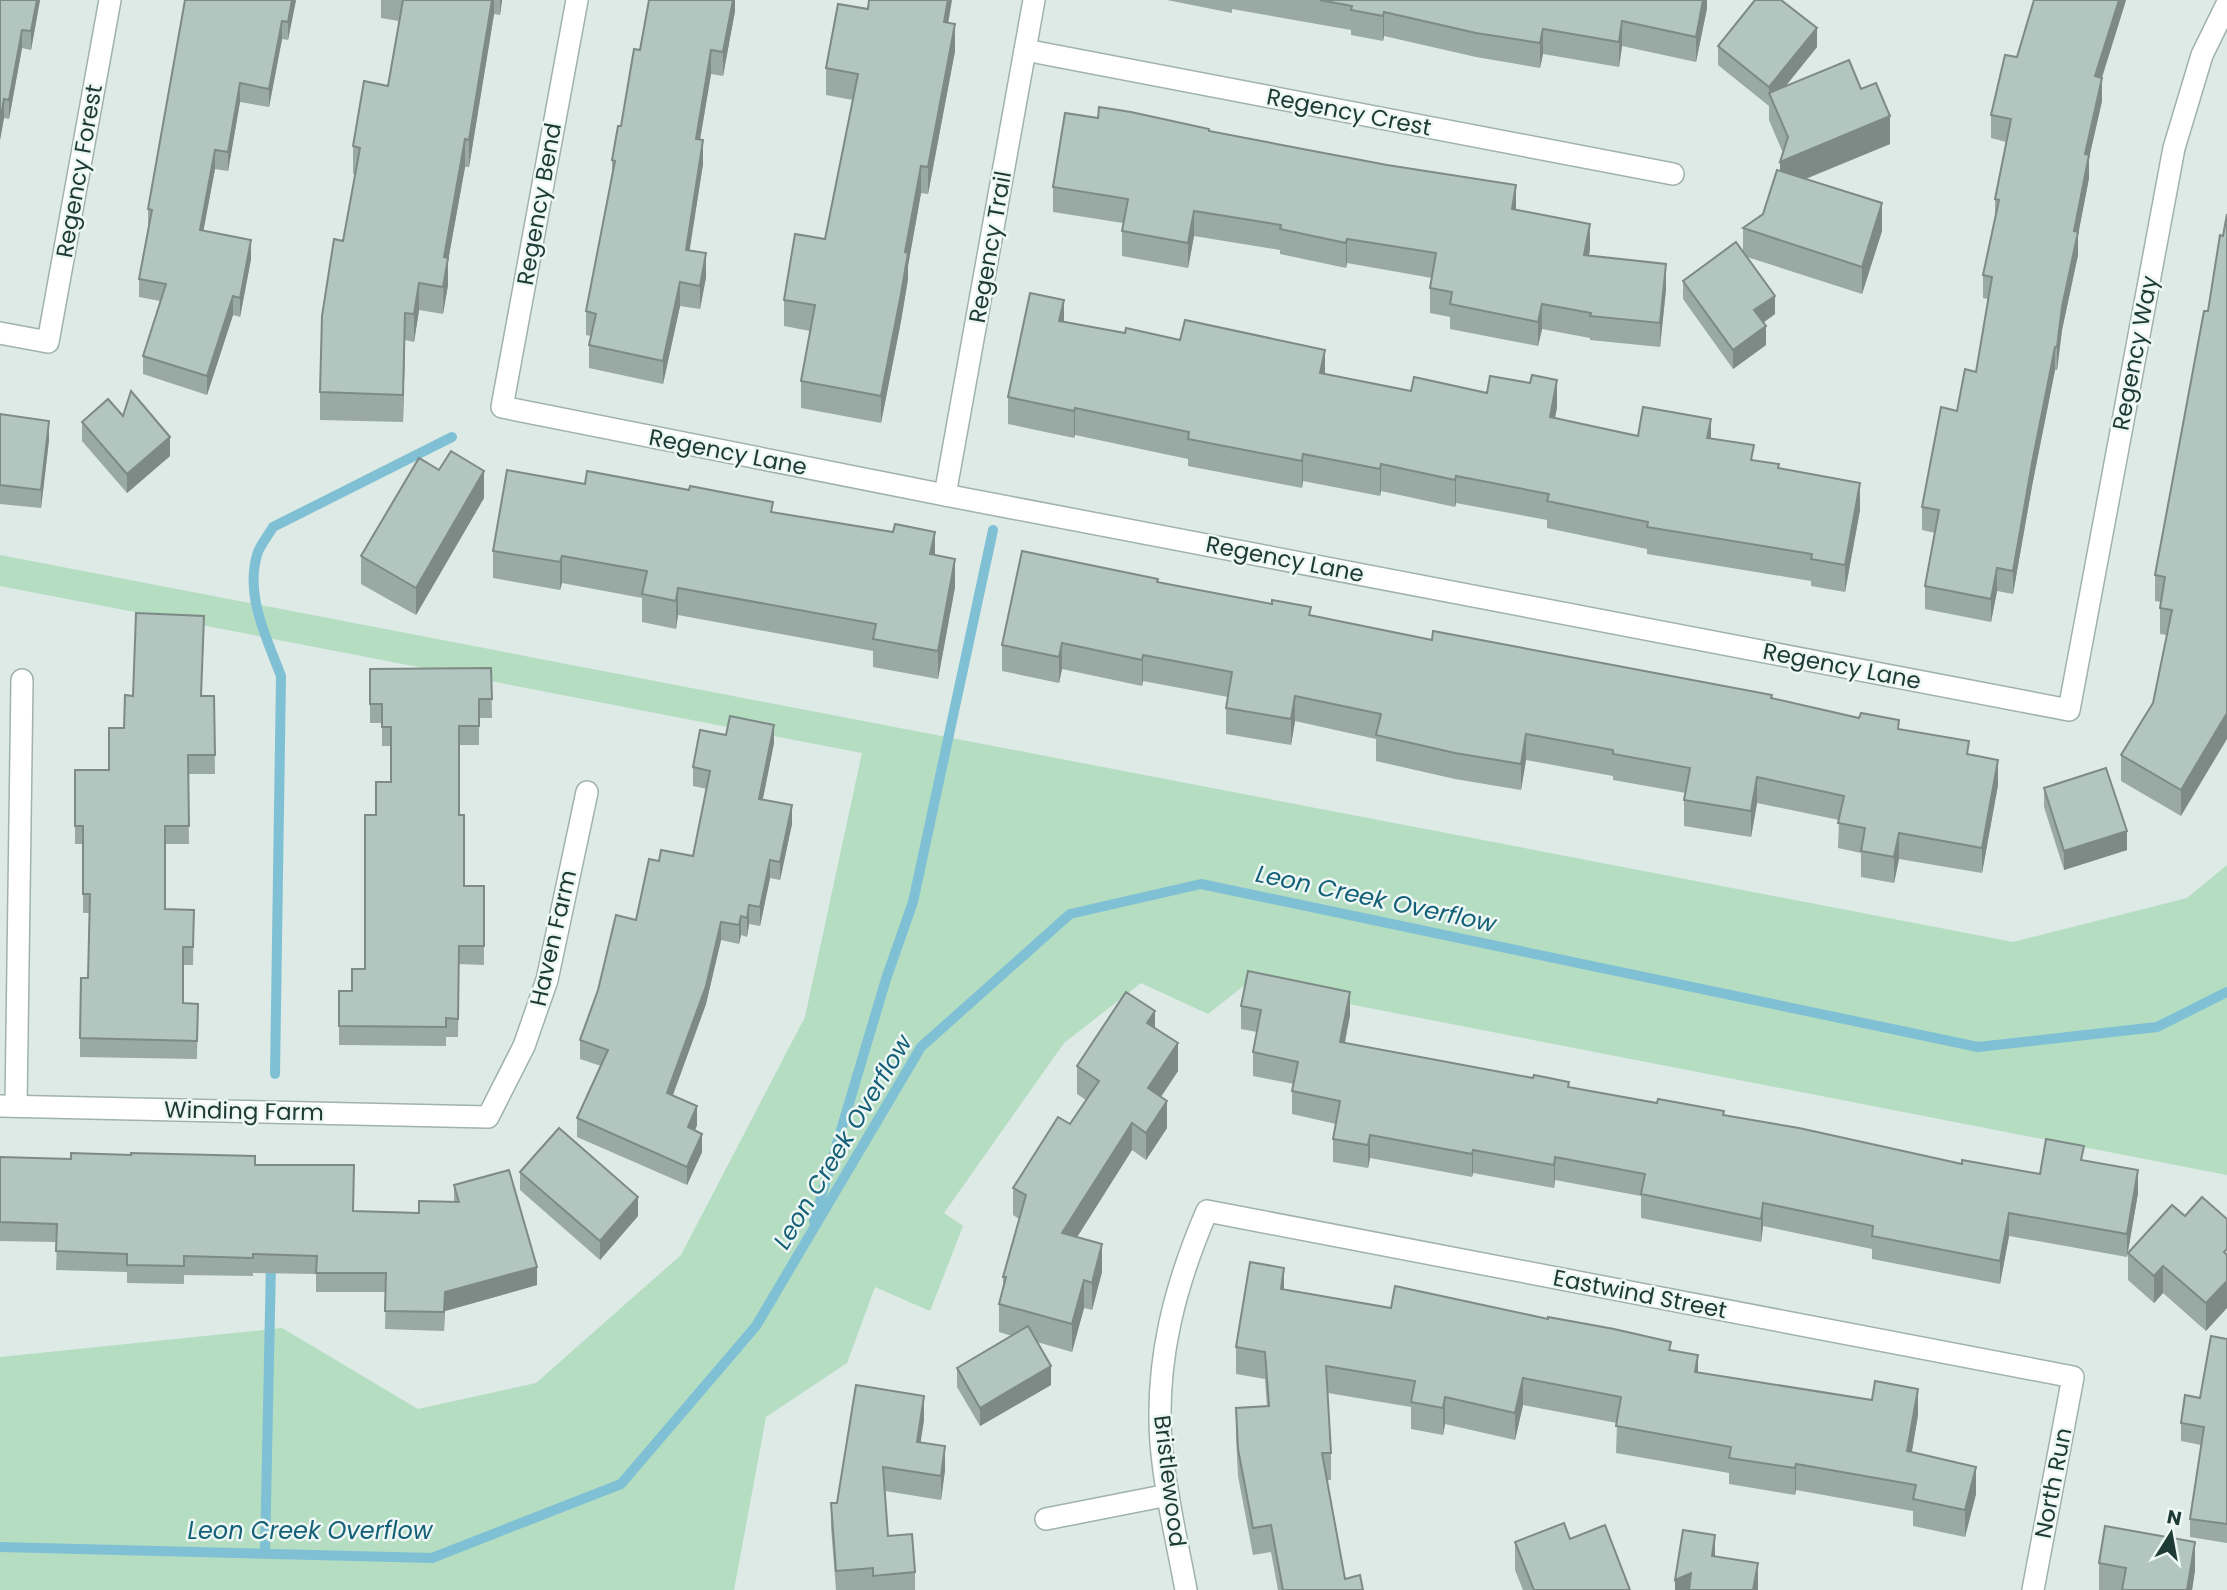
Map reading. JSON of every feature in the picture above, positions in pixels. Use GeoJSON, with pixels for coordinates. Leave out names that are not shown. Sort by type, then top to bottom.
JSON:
{"type":"FeatureCollection","features":[{"type":"Feature","properties":{"kind":"street","name":"Regency Forest"},"geometry":{"type":"LineString","coordinates":[[0,332],[48,342],[110,0]]}},
{"type":"Feature","properties":{"kind":"street","name":"Regency Bend"},"geometry":{"type":"LineString","coordinates":[[502,407],[577,0]]}},
{"type":"Feature","properties":{"kind":"street","name":"Regency Trail"},"geometry":{"type":"LineString","coordinates":[[945,495],[1034,0]]}},
{"type":"Feature","properties":{"kind":"street","name":"Regency Way"},"geometry":{"type":"LineString","coordinates":[[2069,709],[2174,148],[2202,55],[2227,4]]}},
{"type":"Feature","properties":{"kind":"street","name":"Regency Crest"},"geometry":{"type":"LineString","coordinates":[[1025,50],[1673,174]]}},
{"type":"Feature","properties":{"kind":"street","name":"Regency Lane"},"geometry":{"type":"LineString","coordinates":[[502,407],[945,495],[2069,709]]}},
{"type":"Feature","properties":{"kind":"street"},"geometry":{"type":"LineString","coordinates":[[8,1106],[22,680]]}},
{"type":"Feature","properties":{"kind":"street","name":"Haven Farm"},"geometry":{"type":"LineString","coordinates":[[488,1116],[524,1046],[547,980],[587,792]]}},
{"type":"Feature","properties":{"kind":"street","name":"Winding Farm"},"geometry":{"type":"LineString","coordinates":[[8,1106],[488,1116]]}},
{"type":"Feature","properties":{"kind":"street","name":"Eastwind Street"},"geometry":{"type":"LineString","coordinates":[[1207,1211],[2073,1377]]}},
{"type":"Feature","properties":{"kind":"street","name":"Bristlewood"},"geometry":{"type":"LineString","coordinates":[[1186,1590],[1161,1443],[1161,1395],[1165,1348],[1181,1279],[1207,1211]]}},
{"type":"Feature","properties":{"kind":"street","name":"North Run"},"geometry":{"type":"LineString","coordinates":[[2033,1590],[2073,1377]]}},
{"type":"Feature","properties":{"kind":"street"},"geometry":{"type":"LineString","coordinates":[[1046,1519],[1168,1495]]}},
{"type":"Feature","properties":{"kind":"green space"},"geometry":{"type":"Polygon","coordinates":[[[0,555],[2013,942],[2187,898],[2227,865],[2227,1175],[1246,984],[1208,1014],[1141,983],[1064,1043],[944,1213],[963,1226],[930,1311],[875,1287],[847,1363],[766,1417],[734,1590],[0,1590],[0,1357],[282,1328],[418,1409],[536,1383],[681,1255],[805,1017],[862,753],[0,586],[0,555]]]}},
{"type":"Feature","properties":{"kind":"building"},"geometry":{"type":"Polygon","coordinates":[[[0,0],[37,0],[31,31],[22,30],[9,100],[4,99],[0,121],[0,0]]]}},
{"type":"Feature","properties":{"kind":"building"},"geometry":{"type":"Polygon","coordinates":[[[185,0],[292,0],[288,22],[282,21],[269,89],[240,83],[228,152],[215,150],[200,230],[251,240],[240,298],[233,296],[207,376],[143,356],[166,284],[139,279],[152,210],[148,209],[185,0]]]}},
{"type":"Feature","properties":{"kind":"building"},"geometry":{"type":"Polygon","coordinates":[[[403,0],[492,0],[469,140],[465,139],[444,257],[448,258],[443,287],[419,283],[414,314],[405,313],[403,395],[320,392],[322,316],[334,239],[343,241],[360,148],[353,146],[364,81],[388,86],[403,0]]]}},
{"type":"Feature","properties":{"kind":"building"},"geometry":{"type":"Polygon","coordinates":[[[649,0],[733,0],[723,52],[711,50],[696,139],[703,140],[686,250],[706,253],[700,286],[680,282],[663,361],[589,345],[596,314],[586,311],[615,161],[612,160],[618,126],[621,126],[634,49],[640,50],[649,0]]]}},
{"type":"Feature","properties":{"kind":"building"},"geometry":{"type":"Polygon","coordinates":[[[869,0],[948,0],[944,22],[955,24],[928,167],[921,166],[905,252],[908,253],[901,294],[881,396],[801,381],[815,305],[784,300],[795,234],[825,239],[858,74],[826,68],[838,4],[868,9],[869,0]]]}},
{"type":"Feature","properties":{"kind":"building"},"geometry":{"type":"Polygon","coordinates":[[[1320,0],[1703,0],[1696,37],[1622,21],[1619,42],[1543,29],[1540,43],[1476,33],[1384,12],[1383,16],[1351,10],[1352,6],[1320,0]]]}},
{"type":"Feature","properties":{"kind":"building"},"geometry":{"type":"Polygon","coordinates":[[[1755,0],[1781,0],[1817,28],[1769,87],[1718,46],[1755,0]]]}},
{"type":"Feature","properties":{"kind":"building"},"geometry":{"type":"Polygon","coordinates":[[[2034,0],[2119,0],[2095,76],[2102,78],[2085,154],[2089,155],[2074,231],[2078,232],[2013,571],[1997,568],[1991,599],[1925,586],[1939,510],[1922,507],[1941,407],[1957,411],[1965,369],[1976,372],[1992,277],[1983,275],[1999,200],[1995,199],[2011,119],[1991,115],[2005,55],[2017,57],[2034,0]]]}},
{"type":"Feature","properties":{"kind":"building"},"geometry":{"type":"Polygon","coordinates":[[[1849,60],[1861,89],[1876,83],[1890,116],[1780,162],[1788,137],[1769,93],[1849,60]]]}},
{"type":"Feature","properties":{"kind":"building"},"geometry":{"type":"Polygon","coordinates":[[[1099,107],[1387,165],[1516,185],[1512,209],[1590,224],[1584,255],[1666,264],[1660,323],[1590,316],[1591,313],[1542,304],[1538,322],[1450,304],[1452,292],[1430,288],[1436,253],[1347,239],[1346,243],[1280,229],[1281,225],[1194,211],[1188,243],[1122,231],[1128,199],[1053,187],[1065,113],[1098,118],[1099,107]]]}},
{"type":"Feature","properties":{"kind":"building"},"geometry":{"type":"Polygon","coordinates":[[[1777,170],[1882,203],[1862,267],[1743,228],[1763,214],[1777,170]]]}},
{"type":"Feature","properties":{"kind":"building"},"geometry":{"type":"Polygon","coordinates":[[[2227,214],[2227,713],[2181,790],[2121,755],[2153,703],[2172,610],[2160,608],[2165,577],[2155,575],[2204,311],[2208,311],[2220,235],[2223,236],[2227,214]]]}},
{"type":"Feature","properties":{"kind":"building"},"geometry":{"type":"Polygon","coordinates":[[[1736,242],[1775,296],[1754,310],[1766,326],[1733,350],[1683,281],[1736,242]]]}},
{"type":"Feature","properties":{"kind":"building"},"geometry":{"type":"Polygon","coordinates":[[[1030,293],[1064,300],[1059,321],[1125,333],[1126,328],[1180,340],[1185,320],[1325,350],[1320,373],[1411,391],[1414,377],[1487,393],[1490,376],[1530,383],[1532,375],[1557,380],[1550,417],[1638,436],[1643,407],[1711,419],[1707,438],[1754,445],[1751,460],[1779,464],[1778,468],[1860,483],[1845,565],[1811,559],[1812,554],[1647,527],[1648,522],[1547,501],[1549,494],[1456,476],[1455,480],[1381,464],[1380,469],[1303,454],[1302,461],[1188,439],[1189,432],[1008,397],[1030,293]]]}},
{"type":"Feature","properties":{"kind":"building"},"geometry":{"type":"Polygon","coordinates":[[[131,391],[170,437],[127,474],[82,422],[108,399],[123,416],[131,391]]]}},
{"type":"Feature","properties":{"kind":"building"},"geometry":{"type":"Polygon","coordinates":[[[0,414],[49,421],[41,490],[0,485],[0,414]]]}},
{"type":"Feature","properties":{"kind":"building"},"geometry":{"type":"Polygon","coordinates":[[[451,451],[484,471],[416,588],[361,556],[419,458],[439,470],[451,451]]]}},
{"type":"Feature","properties":{"kind":"building"},"geometry":{"type":"Polygon","coordinates":[[[507,470],[585,484],[587,471],[689,490],[690,486],[773,502],[771,512],[893,532],[895,524],[935,532],[930,554],[955,559],[938,651],[873,639],[876,624],[678,588],[676,601],[642,594],[647,571],[562,556],[560,562],[493,551],[507,470]]]}},
{"type":"Feature","properties":{"kind":"building"},"geometry":{"type":"Polygon","coordinates":[[[1022,551],[1158,579],[1157,582],[1272,604],[1272,600],[1311,607],[1309,615],[1432,640],[1433,631],[1772,695],[1771,698],[1859,718],[1861,713],[1899,720],[1898,729],[1969,741],[1967,754],[1998,760],[1982,848],[1899,833],[1894,857],[1861,851],[1865,828],[1838,823],[1844,796],[1757,777],[1751,811],[1684,800],[1690,768],[1613,754],[1613,750],[1526,734],[1521,764],[1455,753],[1376,735],[1381,714],[1295,696],[1291,719],[1226,708],[1232,672],[1143,655],[1142,660],[1062,643],[1059,657],[1002,645],[1022,551]]]}},
{"type":"Feature","properties":{"kind":"building"},"geometry":{"type":"Polygon","coordinates":[[[136,613],[204,616],[201,696],[214,696],[215,755],[188,755],[189,826],[165,826],[165,909],[194,910],[193,947],[183,947],[183,1003],[198,1004],[197,1041],[80,1038],[81,978],[88,978],[90,894],[83,894],[83,826],[75,826],[75,770],[109,770],[109,728],[124,728],[125,695],[133,696],[136,613]]]}},
{"type":"Feature","properties":{"kind":"building"},"geometry":{"type":"Polygon","coordinates":[[[491,668],[492,699],[479,699],[479,726],[459,726],[459,815],[464,815],[464,886],[484,886],[484,946],[459,946],[458,1019],[446,1018],[446,1027],[339,1026],[339,991],[352,991],[352,969],[365,969],[365,815],[376,815],[376,782],[391,782],[391,727],[382,727],[382,704],[370,704],[370,669],[491,668]]]}},
{"type":"Feature","properties":{"kind":"building"},"geometry":{"type":"Polygon","coordinates":[[[730,716],[774,725],[759,799],[792,805],[780,862],[770,860],[760,907],[749,905],[747,918],[741,916],[739,925],[721,922],[706,986],[667,1093],[697,1106],[688,1127],[702,1134],[687,1167],[577,1118],[608,1050],[580,1040],[598,990],[616,915],[636,920],[649,859],[659,861],[661,850],[693,856],[710,771],[693,767],[700,730],[726,735],[730,716]]]}},
{"type":"Feature","properties":{"kind":"building"},"geometry":{"type":"Polygon","coordinates":[[[2106,768],[2127,831],[2064,851],[2044,788],[2106,768]]]}},
{"type":"Feature","properties":{"kind":"building"},"geometry":{"type":"Polygon","coordinates":[[[1248,971],[1350,992],[1340,1042],[1533,1078],[1534,1075],[1569,1082],[1568,1087],[1657,1103],[1658,1099],[1724,1111],[1723,1115],[1799,1128],[1962,1164],[1962,1160],[2040,1174],[2046,1139],[2084,1146],[2081,1160],[2138,1170],[2127,1234],[2009,1213],[2000,1261],[1872,1236],[1873,1226],[1763,1203],[1761,1219],[1641,1194],[1645,1174],[1555,1157],[1554,1165],[1473,1150],[1472,1154],[1370,1135],[1368,1145],[1333,1139],[1340,1101],[1292,1091],[1298,1062],[1253,1052],[1261,1010],[1241,1006],[1248,971]]]}},
{"type":"Feature","properties":{"kind":"building"},"geometry":{"type":"Polygon","coordinates":[[[1126,992],[1155,1011],[1147,1023],[1178,1043],[1148,1088],[1167,1101],[1146,1133],[1132,1123],[1062,1233],[1102,1244],[1092,1283],[1084,1280],[1072,1324],[999,1304],[1006,1277],[1003,1277],[1026,1195],[1013,1188],[1058,1117],[1070,1124],[1099,1081],[1077,1066],[1126,992]]]}},
{"type":"Feature","properties":{"kind":"building"},"geometry":{"type":"Polygon","coordinates":[[[559,1128],[638,1197],[600,1241],[520,1172],[559,1128]]]}},
{"type":"Feature","properties":{"kind":"building"},"geometry":{"type":"Polygon","coordinates":[[[71,1153],[255,1156],[255,1165],[354,1165],[353,1211],[419,1213],[419,1201],[459,1202],[454,1185],[509,1170],[537,1267],[445,1292],[444,1312],[385,1311],[386,1273],[316,1273],[317,1256],[184,1256],[184,1266],[127,1265],[127,1254],[56,1251],[57,1224],[0,1222],[0,1157],[71,1159],[71,1153]]]}},
{"type":"Feature","properties":{"kind":"building"},"geometry":{"type":"Polygon","coordinates":[[[2202,1197],[2227,1219],[2227,1249],[2224,1252],[2227,1255],[2227,1281],[2206,1303],[2163,1266],[2154,1276],[2128,1253],[2172,1205],[2185,1216],[2202,1197]]]}},
{"type":"Feature","properties":{"kind":"building"},"geometry":{"type":"Polygon","coordinates":[[[1250,1262],[1284,1268],[1281,1289],[1391,1308],[1395,1286],[1671,1342],[1669,1350],[1698,1355],[1695,1372],[1872,1400],[1875,1381],[1918,1389],[1907,1451],[1976,1467],[1965,1510],[1913,1499],[1916,1485],[1796,1464],[1795,1468],[1729,1458],[1731,1447],[1616,1426],[1621,1397],[1523,1378],[1515,1413],[1445,1397],[1443,1408],[1411,1402],[1415,1381],[1326,1366],[1331,1453],[1322,1453],[1345,1579],[1360,1575],[1363,1590],[1283,1590],[1271,1525],[1253,1528],[1238,1449],[1236,1408],[1269,1406],[1265,1352],[1236,1347],[1250,1262]]]}},
{"type":"Feature","properties":{"kind":"building"},"geometry":{"type":"Polygon","coordinates":[[[1028,1326],[1051,1366],[980,1408],[957,1368],[1028,1326]]]}},
{"type":"Feature","properties":{"kind":"building"},"geometry":{"type":"Polygon","coordinates":[[[2211,1336],[2227,1339],[2227,1524],[2190,1519],[2204,1427],[2181,1423],[2185,1395],[2200,1398],[2211,1336]]]}},
{"type":"Feature","properties":{"kind":"building"},"geometry":{"type":"Polygon","coordinates":[[[856,1385],[924,1396],[917,1442],[945,1446],[941,1476],[883,1467],[888,1536],[912,1534],[915,1572],[873,1576],[873,1568],[836,1571],[831,1503],[837,1503],[856,1385]]]}},
{"type":"Feature","properties":{"kind":"building"},"geometry":{"type":"Polygon","coordinates":[[[1564,1523],[1570,1539],[1605,1525],[1630,1590],[1534,1590],[1515,1542],[1564,1523]]]}},
{"type":"Feature","properties":{"kind":"building"},"geometry":{"type":"Polygon","coordinates":[[[2105,1526],[2195,1542],[2187,1590],[2122,1590],[2126,1568],[2099,1563],[2105,1526]]]}},
{"type":"Feature","properties":{"kind":"building"},"geometry":{"type":"Polygon","coordinates":[[[1683,1530],[1715,1535],[1712,1556],[1758,1563],[1753,1590],[1689,1590],[1691,1573],[1675,1580],[1683,1530]]]}},
{"type":"Feature","properties":{"kind":"waterway"},"geometry":{"type":"LineString","coordinates":[[275,1074],[281,676],[256,602],[254,570],[257,555],[273,527],[452,437]]}},
{"type":"Feature","properties":{"kind":"waterway"},"geometry":{"type":"LineString","coordinates":[[814,1221],[886,979],[913,902],[993,530]]}},
{"type":"Feature","properties":{"kind":"waterway","name":"Leon Creek Overflow"},"geometry":{"type":"LineString","coordinates":[[0,1547],[432,1558],[621,1484],[756,1326],[921,1047],[1070,914],[1201,884],[1978,1047],[2157,1027],[2227,992]]}},
{"type":"Feature","properties":{"kind":"waterway"},"geometry":{"type":"LineString","coordinates":[[265,1553],[271,1262]]}}]}
